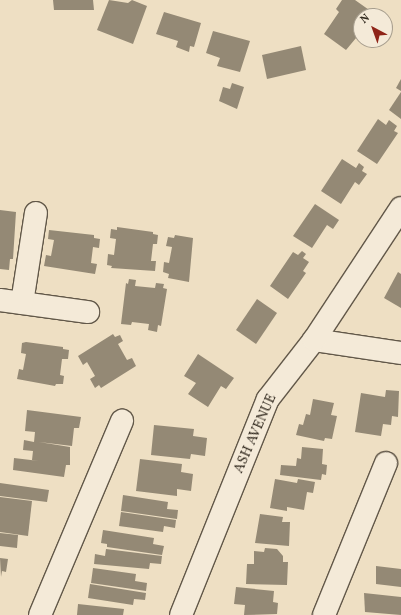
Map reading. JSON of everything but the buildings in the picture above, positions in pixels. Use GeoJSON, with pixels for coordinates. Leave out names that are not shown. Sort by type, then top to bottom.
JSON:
{"type":"FeatureCollection","features":[{"type":"Feature","properties":{"kind":"street","name":"ASH AVENUE"},"geometry":{"type":"LineString","coordinates":[[181,615],[268,399],[314,340],[401,208]]}},
{"type":"Feature","properties":{"kind":"street"},"geometry":{"type":"LineString","coordinates":[[22,303],[36,213]]}},
{"type":"Feature","properties":{"kind":"street"},"geometry":{"type":"LineString","coordinates":[[0,300],[88,312]]}},
{"type":"Feature","properties":{"kind":"street"},"geometry":{"type":"LineString","coordinates":[[314,340],[401,353]]}},
{"type":"Feature","properties":{"kind":"street"},"geometry":{"type":"LineString","coordinates":[[40,615],[122,421]]}},
{"type":"Feature","properties":{"kind":"street"},"geometry":{"type":"LineString","coordinates":[[324,615],[386,463]]}}]}
